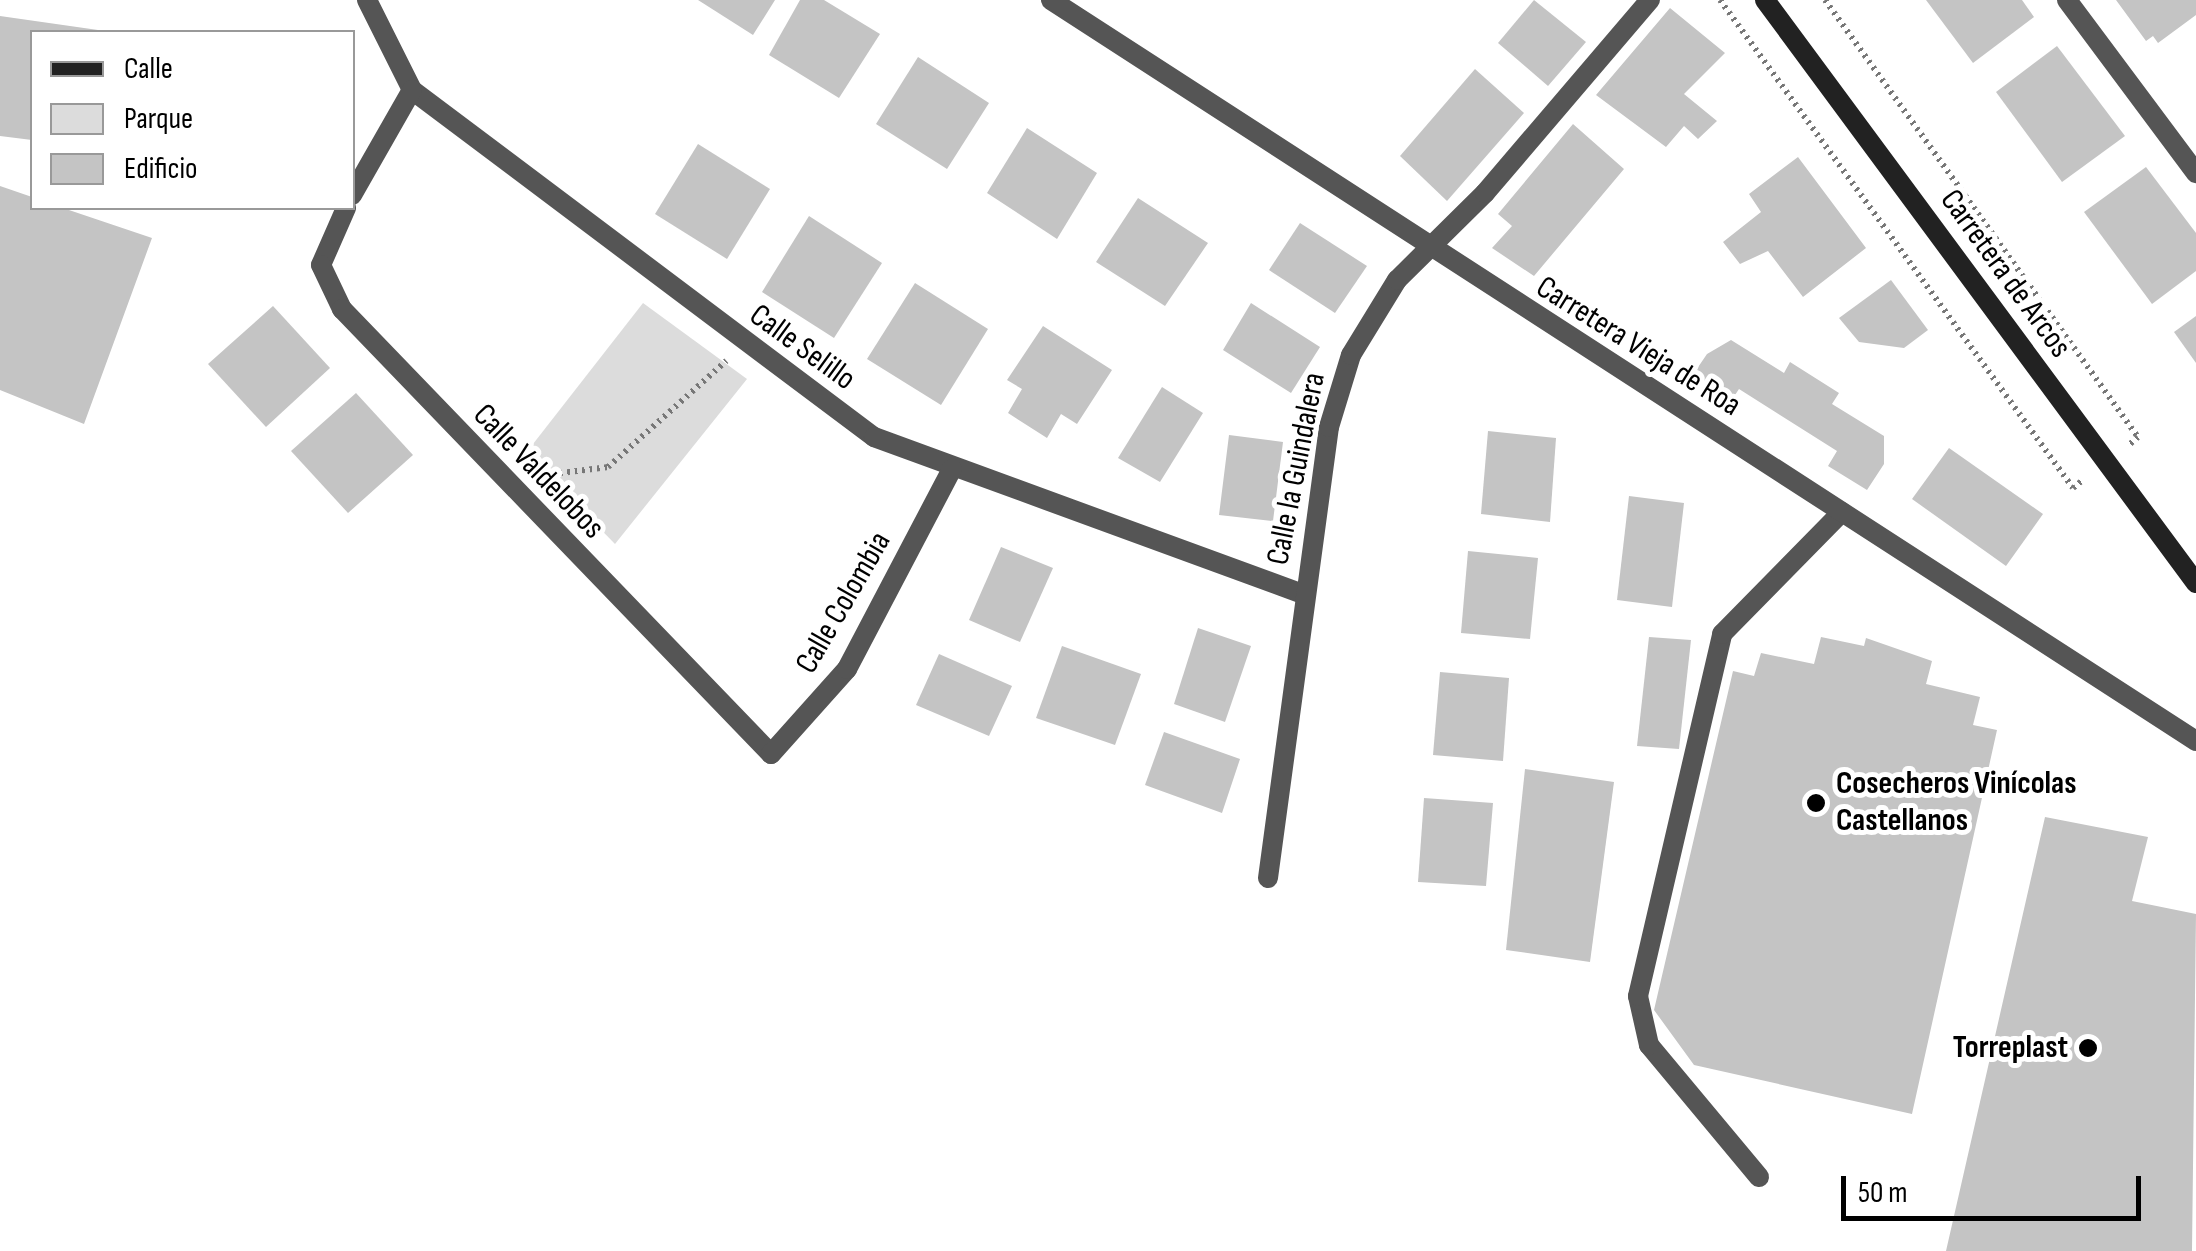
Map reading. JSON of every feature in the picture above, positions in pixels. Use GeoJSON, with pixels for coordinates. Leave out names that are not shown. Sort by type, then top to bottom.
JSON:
{"type":"FeatureCollection","features":[{"type":"Feature","properties":{"kind":"street","name":"Calle Selillo"},"geometry":{"type":"LineString","coordinates":[[367,0],[412,90],[874,437],[952,469],[1303,594]]}},
{"type":"Feature","properties":{"kind":"street","name":"Carretera Vieja de Roa"},"geometry":{"type":"LineString","coordinates":[[1050,0],[1430,250],[2196,741]]}},
{"type":"Feature","properties":{"kind":"street","name":"Calle la Guindalera"},"geometry":{"type":"LineString","coordinates":[[1268,878],[1303,594],[1329,426],[1351,355],[1397,280],[1430,250],[1650,0]]}},
{"type":"Feature","properties":{"kind":"street","name":"Carretera de Arcos"},"geometry":{"type":"LineString","coordinates":[[1765,0],[2196,584]]}},
{"type":"Feature","properties":{"kind":"street"},"geometry":{"type":"LineString","coordinates":[[2067,0],[2196,173]]}},
{"type":"Feature","properties":{"kind":"street"},"geometry":{"type":"LineString","coordinates":[[355,190],[412,90]]}},
{"type":"Feature","properties":{"kind":"street","name":"Calle Valdelobos"},"geometry":{"type":"LineString","coordinates":[[345,210],[321,265],[342,309],[771,754]]}},
{"type":"Feature","properties":{"kind":"street","name":"Calle Colombia"},"geometry":{"type":"LineString","coordinates":[[771,754],[847,670],[952,469]]}},
{"type":"Feature","properties":{"kind":"street"},"geometry":{"type":"LineString","coordinates":[[1759,1177],[1649,1045],[1638,996],[1722,634],[1842,512]]}},
{"type":"Feature","properties":{"kind":"path"},"geometry":{"type":"LineString","coordinates":[[1720,0],[2073,488],[2138,437],[1825,0]]}},
{"type":"Feature","properties":{"kind":"path"},"geometry":{"type":"LineString","coordinates":[[503,479],[608,467],[744,342]]}},
{"type":"Feature","properties":{"kind":"green space"},"geometry":{"type":"Polygon","coordinates":[[[643,303],[747,379],[615,544],[526,453],[643,303]]]}},
{"type":"Feature","properties":{"kind":"building"},"geometry":{"type":"Polygon","coordinates":[[[698,0],[775,0],[753,35],[698,0]]]}},
{"type":"Feature","properties":{"kind":"building"},"geometry":{"type":"Polygon","coordinates":[[[800,0],[824,0],[880,34],[839,98],[769,55],[800,0]]]}},
{"type":"Feature","properties":{"kind":"building"},"geometry":{"type":"Polygon","coordinates":[[[1534,0],[1586,42],[1548,86],[1498,43],[1534,0]]]}},
{"type":"Feature","properties":{"kind":"building"},"geometry":{"type":"Polygon","coordinates":[[[1926,0],[2022,0],[2034,17],[1973,63],[1926,0]]]}},
{"type":"Feature","properties":{"kind":"building"},"geometry":{"type":"Polygon","coordinates":[[[2116,0],[2196,0],[2196,15],[2158,43],[2153,36],[2146,41],[2116,0]]]}},
{"type":"Feature","properties":{"kind":"building"},"geometry":{"type":"Polygon","coordinates":[[[1670,8],[1725,53],[1684,94],[1717,121],[1698,139],[1684,126],[1666,147],[1596,95],[1670,8]]]}},
{"type":"Feature","properties":{"kind":"building"},"geometry":{"type":"Polygon","coordinates":[[[0,16],[98,30],[30,30],[30,140],[0,136],[0,16]]]}},
{"type":"Feature","properties":{"kind":"building"},"geometry":{"type":"Polygon","coordinates":[[[2057,46],[2125,136],[2062,182],[1996,92],[2057,46]]]}},
{"type":"Feature","properties":{"kind":"building"},"geometry":{"type":"Polygon","coordinates":[[[918,57],[989,103],[947,169],[876,124],[918,57]]]}},
{"type":"Feature","properties":{"kind":"building"},"geometry":{"type":"Polygon","coordinates":[[[1475,69],[1524,113],[1447,201],[1400,156],[1475,69]]]}},
{"type":"Feature","properties":{"kind":"building"},"geometry":{"type":"Polygon","coordinates":[[[1573,124],[1624,169],[1534,276],[1492,248],[1512,226],[1498,214],[1573,124]]]}},
{"type":"Feature","properties":{"kind":"building"},"geometry":{"type":"Polygon","coordinates":[[[1027,128],[1097,173],[1057,239],[987,193],[1027,128]]]}},
{"type":"Feature","properties":{"kind":"building"},"geometry":{"type":"Polygon","coordinates":[[[698,144],[770,189],[727,259],[655,214],[698,144]]]}},
{"type":"Feature","properties":{"kind":"building"},"geometry":{"type":"Polygon","coordinates":[[[1798,157],[1866,248],[1803,297],[1768,251],[1740,264],[1723,242],[1761,212],[1749,194],[1798,157]]]}},
{"type":"Feature","properties":{"kind":"building"},"geometry":{"type":"Polygon","coordinates":[[[2146,167],[2196,233],[2196,271],[2152,304],[2084,212],[2146,167]]]}},
{"type":"Feature","properties":{"kind":"building"},"geometry":{"type":"Polygon","coordinates":[[[0,186],[30,196],[30,210],[69,210],[152,238],[84,424],[0,390],[0,186]]]}},
{"type":"Feature","properties":{"kind":"building"},"geometry":{"type":"Polygon","coordinates":[[[1138,198],[1208,243],[1165,306],[1096,262],[1138,198]]]}},
{"type":"Feature","properties":{"kind":"building"},"geometry":{"type":"Polygon","coordinates":[[[809,216],[882,263],[834,338],[762,292],[809,216]]]}},
{"type":"Feature","properties":{"kind":"building"},"geometry":{"type":"Polygon","coordinates":[[[1300,223],[1367,266],[1335,313],[1269,270],[1300,223]]]}},
{"type":"Feature","properties":{"kind":"building"},"geometry":{"type":"Polygon","coordinates":[[[1891,280],[1928,330],[1904,348],[1859,342],[1839,318],[1891,280]]]}},
{"type":"Feature","properties":{"kind":"building"},"geometry":{"type":"Polygon","coordinates":[[[915,283],[988,329],[941,405],[867,359],[915,283]]]}},
{"type":"Feature","properties":{"kind":"building"},"geometry":{"type":"Polygon","coordinates":[[[1251,303],[1320,347],[1291,393],[1223,350],[1251,303]]]}},
{"type":"Feature","properties":{"kind":"building"},"geometry":{"type":"Polygon","coordinates":[[[273,306],[330,368],[266,427],[208,364],[273,306]]]}},
{"type":"Feature","properties":{"kind":"building"},"geometry":{"type":"Polygon","coordinates":[[[2196,316],[2196,363],[2174,332],[2196,316]]]}},
{"type":"Feature","properties":{"kind":"building"},"geometry":{"type":"Polygon","coordinates":[[[1043,326],[1112,370],[1077,424],[1061,414],[1047,438],[1008,413],[1022,389],[1007,380],[1043,326]]]}},
{"type":"Feature","properties":{"kind":"building"},"geometry":{"type":"Polygon","coordinates":[[[1731,340],[1784,373],[1790,362],[1839,393],[1832,404],[1884,436],[1884,464],[1867,490],[1828,466],[1837,451],[1739,389],[1729,404],[1690,379],[1707,354],[1731,340]]]}},
{"type":"Feature","properties":{"kind":"building"},"geometry":{"type":"Polygon","coordinates":[[[1162,387],[1203,413],[1160,482],[1118,458],[1162,387]]]}},
{"type":"Feature","properties":{"kind":"building"},"geometry":{"type":"Polygon","coordinates":[[[356,393],[413,455],[348,513],[291,451],[356,393]]]}},
{"type":"Feature","properties":{"kind":"building"},"geometry":{"type":"Polygon","coordinates":[[[1488,431],[1556,438],[1550,522],[1481,514],[1488,431]]]}},
{"type":"Feature","properties":{"kind":"building"},"geometry":{"type":"Polygon","coordinates":[[[1229,435],[1283,442],[1273,521],[1219,515],[1229,435]]]}},
{"type":"Feature","properties":{"kind":"building"},"geometry":{"type":"Polygon","coordinates":[[[1949,448],[2043,514],[2006,566],[1912,499],[1949,448]]]}},
{"type":"Feature","properties":{"kind":"building"},"geometry":{"type":"Polygon","coordinates":[[[1629,496],[1684,503],[1672,607],[1617,600],[1629,496]]]}},
{"type":"Feature","properties":{"kind":"building"},"geometry":{"type":"Polygon","coordinates":[[[1001,547],[1053,568],[1020,642],[969,620],[1001,547]]]}},
{"type":"Feature","properties":{"kind":"building"},"geometry":{"type":"Polygon","coordinates":[[[1468,551],[1538,558],[1530,639],[1461,633],[1468,551]]]}},
{"type":"Feature","properties":{"kind":"building"},"geometry":{"type":"Polygon","coordinates":[[[1198,628],[1251,646],[1225,722],[1174,704],[1198,628]]]}},
{"type":"Feature","properties":{"kind":"building"},"geometry":{"type":"Polygon","coordinates":[[[1649,637],[1691,640],[1679,749],[1637,746],[1649,637]]]}},
{"type":"Feature","properties":{"kind":"building"},"geometry":{"type":"Polygon","coordinates":[[[1821,637],[1864,646],[1866,638],[1932,661],[1926,684],[1980,697],[1973,725],[1997,730],[1912,1114],[1694,1065],[1654,1010],[1733,671],[1754,676],[1761,653],[1814,664],[1821,637]]]}},
{"type":"Feature","properties":{"kind":"building"},"geometry":{"type":"Polygon","coordinates":[[[1062,646],[1141,674],[1115,745],[1036,718],[1062,646]]]}},
{"type":"Feature","properties":{"kind":"building"},"geometry":{"type":"Polygon","coordinates":[[[939,654],[1012,686],[989,736],[916,705],[939,654]]]}},
{"type":"Feature","properties":{"kind":"building"},"geometry":{"type":"Polygon","coordinates":[[[1440,672],[1509,678],[1503,761],[1433,755],[1440,672]]]}},
{"type":"Feature","properties":{"kind":"building"},"geometry":{"type":"Polygon","coordinates":[[[1164,732],[1240,759],[1222,813],[1145,785],[1164,732]]]}},
{"type":"Feature","properties":{"kind":"building"},"geometry":{"type":"Polygon","coordinates":[[[1525,769],[1614,782],[1590,962],[1506,950],[1525,769]]]}},
{"type":"Feature","properties":{"kind":"building"},"geometry":{"type":"Polygon","coordinates":[[[1424,798],[1493,803],[1486,886],[1418,882],[1424,798]]]}},
{"type":"Feature","properties":{"kind":"building"},"geometry":{"type":"Polygon","coordinates":[[[2045,817],[2148,837],[2132,901],[2196,914],[2192,1251],[1946,1251],[2045,817]]]}},
{"type":"Feature","properties":{"kind":"place","name":"Cosecheros Vinícolas Castellanos"},"geometry":{"type":"Point","coordinates":[1816,803]}},
{"type":"Feature","properties":{"kind":"place","name":"Torreplast"},"geometry":{"type":"Point","coordinates":[2088,1048]}}]}
